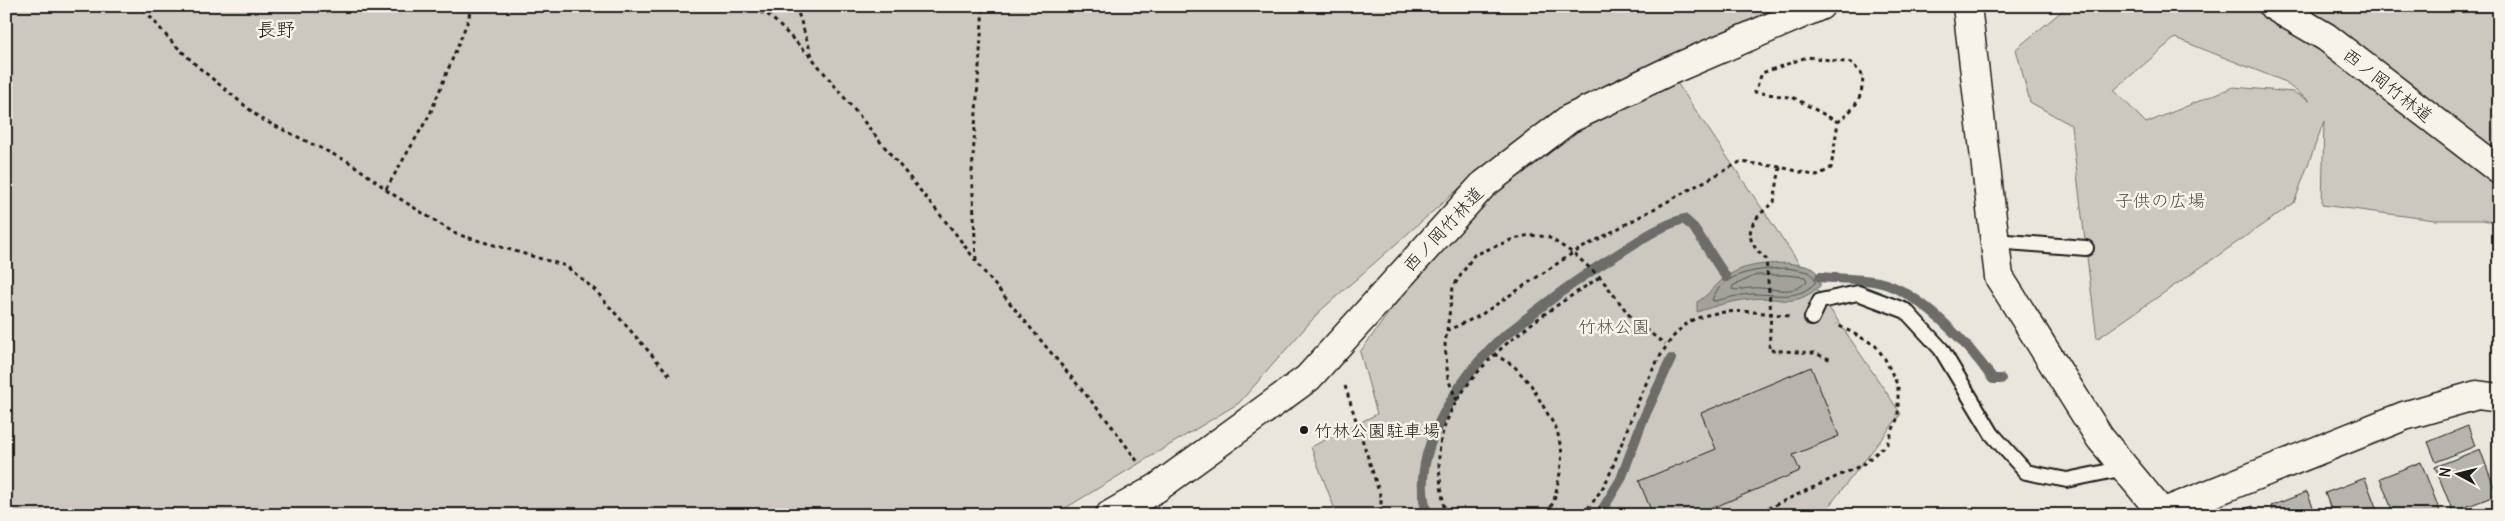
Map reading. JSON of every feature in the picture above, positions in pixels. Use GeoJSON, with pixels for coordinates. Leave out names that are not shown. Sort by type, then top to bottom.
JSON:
{"type":"FeatureCollection","features":[{"type":"Feature","properties":{"kind":"street","name":"西ノ岡竹林道"},"geometry":{"type":"LineString","coordinates":[[1110,515],[1158,488],[1308,378],[1483,185],[1569,119],[1669,71],[1820,6]]}},
{"type":"Feature","properties":{"kind":"street"},"geometry":{"type":"LineString","coordinates":[[1967,6],[1999,278],[2100,438],[2159,514],[2404,416],[2477,395],[2499,398]]}},
{"type":"Feature","properties":{"kind":"street","name":"西ノ岡竹林道"},"geometry":{"type":"LineString","coordinates":[[2273,6],[2326,37],[2499,170]]}},
{"type":"Feature","properties":{"kind":"lane"},"geometry":{"type":"LineString","coordinates":[[1994,241],[2086,248]]}},
{"type":"Feature","properties":{"kind":"lane"},"geometry":{"type":"LineString","coordinates":[[1812,318],[1820,301],[1858,293],[1906,311],[1941,349],[1992,434],[2026,472],[2067,480],[2125,468]]}},
{"type":"Feature","properties":{"kind":"path"},"geometry":{"type":"LineString","coordinates":[[137,6],[147,13],[170,40],[197,66],[261,119],[351,163],[386,190],[456,234],[566,266],[595,290],[672,378]]}},
{"type":"Feature","properties":{"kind":"path"},"geometry":{"type":"LineString","coordinates":[[386,190],[430,114],[469,18],[470,6]]}},
{"type":"Feature","properties":{"kind":"path"},"geometry":{"type":"LineString","coordinates":[[746,6],[770,16],[812,58],[1111,425],[1158,488]]}},
{"type":"Feature","properties":{"kind":"path"},"geometry":{"type":"LineString","coordinates":[[796,6],[812,58]]}},
{"type":"Feature","properties":{"kind":"path"},"geometry":{"type":"LineString","coordinates":[[976,261],[972,172],[983,6]]}},
{"type":"Feature","properties":{"kind":"path"},"geometry":{"type":"LineString","coordinates":[[1446,331],[1479,316],[1573,253],[1740,162],[1780,166],[1817,176],[1831,168],[1838,122],[1853,109],[1862,94],[1863,76],[1852,63],[1808,58],[1762,73],[1755,92],[1794,98],[1838,122]]}},
{"type":"Feature","properties":{"kind":"path"},"geometry":{"type":"LineString","coordinates":[[1780,166],[1774,202],[1758,215],[1750,232],[1753,248],[1766,259],[1771,313],[1769,350],[1814,353],[1832,360]]}},
{"type":"Feature","properties":{"kind":"path"},"geometry":{"type":"LineString","coordinates":[[1457,401],[1448,379],[1445,344],[1453,287],[1474,255],[1529,235],[1548,238],[1573,253],[1600,277],[1633,320],[1666,344]]}},
{"type":"Feature","properties":{"kind":"path"},"geometry":{"type":"LineString","coordinates":[[1445,515],[1438,463],[1442,435],[1457,401],[1494,354],[1534,320],[1600,277]]}},
{"type":"Feature","properties":{"kind":"path"},"geometry":{"type":"LineString","coordinates":[[1583,515],[1606,482],[1653,368],[1666,344],[1693,319],[1726,311],[1771,313],[1830,320],[1875,346],[1886,359],[1898,386],[1898,417],[1887,444],[1862,465],[1753,515]]}},
{"type":"Feature","properties":{"kind":"path"},"geometry":{"type":"LineString","coordinates":[[1333,350],[1371,462],[1381,498],[1381,515]]}},
{"type":"Feature","properties":{"kind":"path"},"geometry":{"type":"LineString","coordinates":[[1494,354],[1514,366],[1531,385],[1558,430],[1562,453],[1560,473],[1554,501],[1546,515]]}},
{"type":"Feature","properties":{"kind":"green space"},"geometry":{"type":"Polygon","coordinates":[[[6,6],[1781,6],[1652,66],[1473,176],[1320,311],[1239,403],[1054,515],[6,515],[6,6]]]}},
{"type":"Feature","properties":{"kind":"green space","name":"子供の広場"},"geometry":{"type":"Polygon","coordinates":[[[2068,6],[2499,6],[2499,223],[2482,220],[2435,220],[2322,205],[2324,121],[2294,203],[2097,339],[2071,125],[2030,102],[2016,49],[2068,6]],[[2175,38],[2114,90],[2146,123],[2233,87],[2293,92],[2310,101],[2281,80],[2175,38]]]}},
{"type":"Feature","properties":{"kind":"green space","name":"竹林公園"},"geometry":{"type":"Polygon","coordinates":[[[1669,71],[1901,414],[1822,515],[1337,515],[1311,447],[1377,414],[1360,352],[1483,185],[1669,71]]]}},
{"type":"Feature","properties":{"kind":"water"},"geometry":{"type":"Polygon","coordinates":[[[1787,263],[1812,267],[1820,277],[1820,286],[1810,294],[1793,300],[1751,299],[1697,312],[1697,302],[1728,275],[1752,266],[1787,263]]]}},
{"type":"Feature","properties":{"kind":"building"},"geometry":{"type":"Polygon","coordinates":[[[1811,367],[1839,436],[1793,455],[1800,471],[1696,515],[1653,515],[1639,481],[1716,449],[1701,413],[1811,367]]]}},
{"type":"Feature","properties":{"kind":"building"},"geometry":{"type":"Polygon","coordinates":[[[2468,426],[2475,446],[2436,462],[2428,442],[2468,426]]]}},
{"type":"Feature","properties":{"kind":"building"},"geometry":{"type":"Polygon","coordinates":[[[2480,449],[2497,495],[2453,512],[2435,467],[2480,449]]]}},
{"type":"Feature","properties":{"kind":"building"},"geometry":{"type":"Polygon","coordinates":[[[2421,462],[2441,514],[2394,515],[2380,478],[2421,462]]]}},
{"type":"Feature","properties":{"kind":"building"},"geometry":{"type":"Polygon","coordinates":[[[2365,478],[2379,515],[2333,515],[2325,493],[2365,478]]]}},
{"type":"Feature","properties":{"kind":"building"},"geometry":{"type":"Polygon","coordinates":[[[2307,492],[2316,515],[2274,515],[2271,506],[2307,492]]]}},
{"type":"Feature","properties":{"kind":"building"},"geometry":{"type":"Polygon","coordinates":[[[2252,506],[2255,515],[2230,515],[2252,506]]]}},
{"type":"Feature","properties":{"kind":"waterway"},"geometry":{"type":"LineString","coordinates":[[1428,515],[1423,493],[1424,470],[1429,447],[1438,424],[1450,402],[1478,362],[1503,337],[1591,271],[1648,235],[1684,219],[1694,228],[1726,277]]}},
{"type":"Feature","properties":{"kind":"waterway"},"geometry":{"type":"LineString","coordinates":[[1820,277],[1878,282],[1894,287],[1910,296],[1942,321],[1971,351],[1993,379],[2001,379]]}},
{"type":"Feature","properties":{"kind":"waterway"},"geometry":{"type":"LineString","coordinates":[[1599,515],[1621,479],[1642,422],[1671,359]]}},
{"type":"Feature","properties":{"kind":"place","name":"竹林公園駐車場"},"geometry":{"type":"Point","coordinates":[1304,430]}},
{"type":"Feature","properties":{"kind":"district","name":"長野"},"geometry":{"type":"Point","coordinates":[276,29]}}]}
